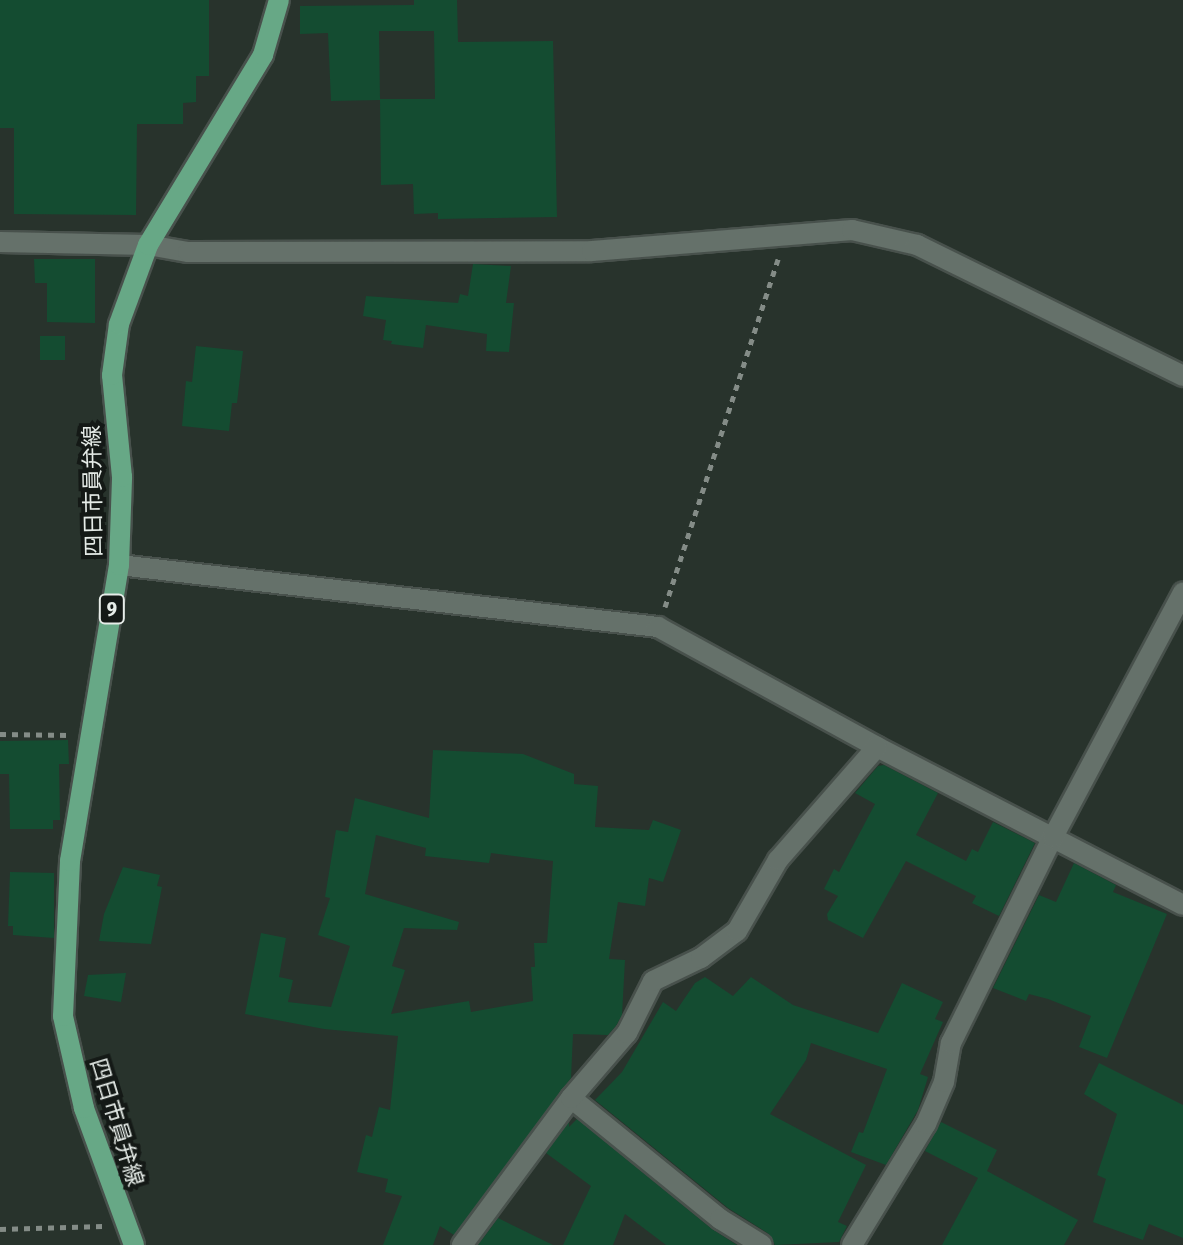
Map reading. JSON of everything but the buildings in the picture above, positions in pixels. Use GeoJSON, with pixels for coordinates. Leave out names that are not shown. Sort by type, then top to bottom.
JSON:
{"type":"FeatureCollection","features":[{"type":"Feature","properties":{"kind":"main road","name":"四日市員弁線"},"geometry":{"type":"LineString","coordinates":[[134,1245],[84,1108],[63,1016],[70,861],[119,565],[122,477],[112,375],[119,324],[148,245],[263,55],[279,0]]}},
{"type":"Feature","properties":{"kind":"street"},"geometry":{"type":"LineString","coordinates":[[0,242],[148,245],[188,252],[592,251],[852,230],[917,245],[1183,376]]}},
{"type":"Feature","properties":{"kind":"street"},"geometry":{"type":"LineString","coordinates":[[119,565],[658,627],[877,747],[1183,905]]}},
{"type":"Feature","properties":{"kind":"street"},"geometry":{"type":"LineString","coordinates":[[852,1245],[926,1124],[944,1082],[951,1043],[1053,837],[1183,592]]}},
{"type":"Feature","properties":{"kind":"street"},"geometry":{"type":"LineString","coordinates":[[462,1245],[571,1098],[627,1033],[653,981],[701,958],[737,931],[778,860],[877,747]]}},
{"type":"Feature","properties":{"kind":"street"},"geometry":{"type":"LineString","coordinates":[[571,1098],[720,1219],[762,1245]]}},
{"type":"Feature","properties":{"kind":"path"},"geometry":{"type":"LineString","coordinates":[[658,627],[786,235]]}},
{"type":"Feature","properties":{"kind":"path"},"geometry":{"type":"LineString","coordinates":[[0,734],[91,735]]}},
{"type":"Feature","properties":{"kind":"path"},"geometry":{"type":"LineString","coordinates":[[0,1229],[125,1225]]}}]}
